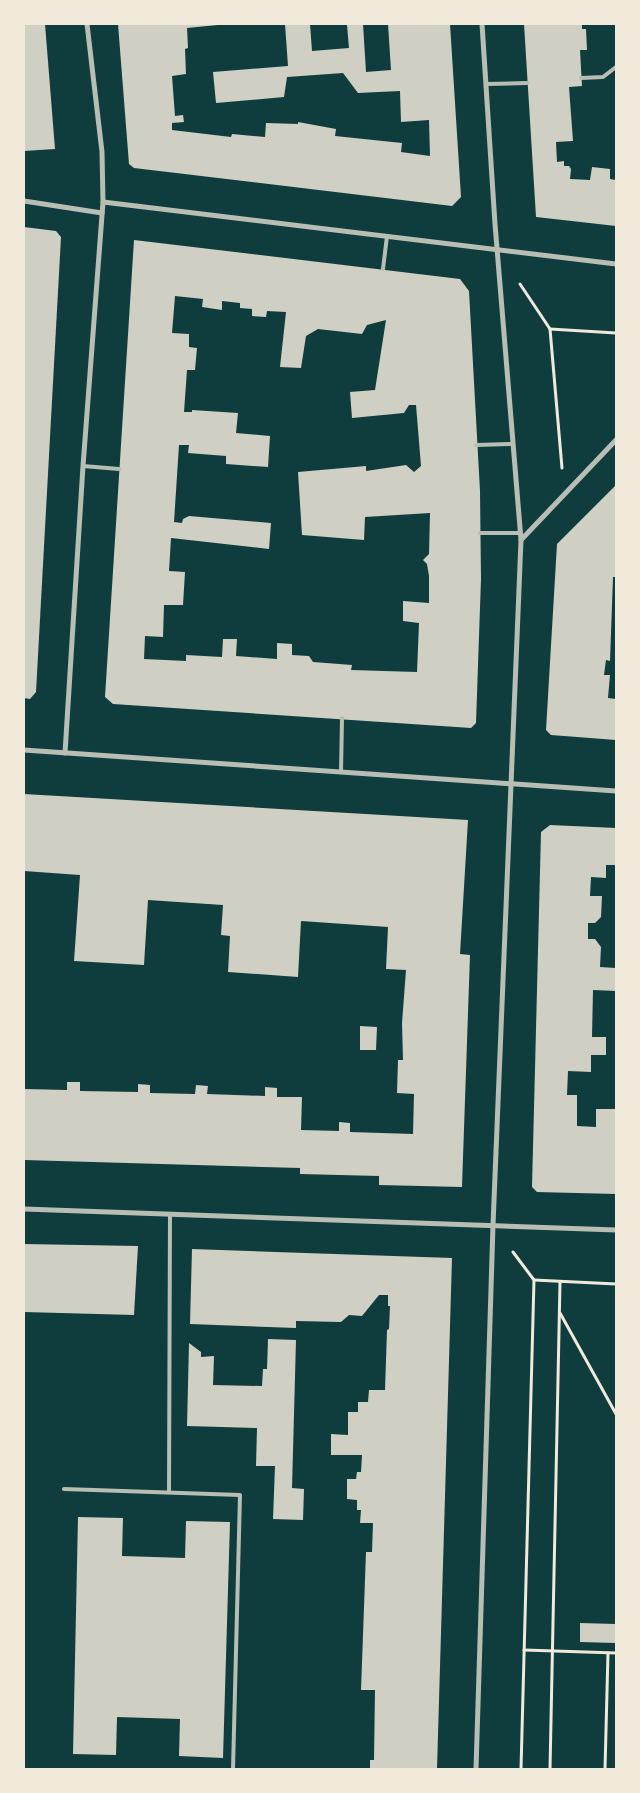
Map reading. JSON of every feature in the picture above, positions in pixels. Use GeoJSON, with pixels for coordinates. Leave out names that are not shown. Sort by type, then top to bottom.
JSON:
{"type":"FeatureCollection","features":[{"type":"Feature","properties":{"kind":"street"},"geometry":{"type":"LineString","coordinates":[[65,753],[83,466],[103,202],[102,152],[86,24]]}},
{"type":"Feature","properties":{"kind":"street"},"geometry":{"type":"LineString","coordinates":[[476,1769],[510,784],[521,540],[512,444],[482,24]]}},
{"type":"Feature","properties":{"kind":"street"},"geometry":{"type":"LineString","coordinates":[[24,201],[102,213]]}},
{"type":"Feature","properties":{"kind":"street"},"geometry":{"type":"LineString","coordinates":[[103,202],[616,264]]}},
{"type":"Feature","properties":{"kind":"street"},"geometry":{"type":"LineString","coordinates":[[521,540],[616,440]]}},
{"type":"Feature","properties":{"kind":"street"},"geometry":{"type":"LineString","coordinates":[[24,750],[616,791]]}},
{"type":"Feature","properties":{"kind":"street"},"geometry":{"type":"LineString","coordinates":[[24,1209],[616,1230]]}},
{"type":"Feature","properties":{"kind":"lane"},"geometry":{"type":"LineString","coordinates":[[581,78],[603,77],[616,67]]}},
{"type":"Feature","properties":{"kind":"lane"},"geometry":{"type":"LineString","coordinates":[[486,84],[527,83]]}},
{"type":"Feature","properties":{"kind":"lane"},"geometry":{"type":"LineString","coordinates":[[383,269],[387,236]]}},
{"type":"Feature","properties":{"kind":"lane"},"geometry":{"type":"LineString","coordinates":[[476,445],[512,444]]}},
{"type":"Feature","properties":{"kind":"lane"},"geometry":{"type":"LineString","coordinates":[[83,466],[119,469]]}},
{"type":"Feature","properties":{"kind":"lane"},"geometry":{"type":"LineString","coordinates":[[480,533],[521,533]]}},
{"type":"Feature","properties":{"kind":"lane"},"geometry":{"type":"LineString","coordinates":[[341,772],[342,718]]}},
{"type":"Feature","properties":{"kind":"lane"},"geometry":{"type":"LineString","coordinates":[[168,1492],[170,1214]]}},
{"type":"Feature","properties":{"kind":"lane"},"geometry":{"type":"LineString","coordinates":[[64,1489],[240,1495],[233,1769]]}},
{"type":"Feature","properties":{"kind":"path"},"geometry":{"type":"LineString","coordinates":[[518,280],[550,328],[564,495]]}},
{"type":"Feature","properties":{"kind":"path"},"geometry":{"type":"LineString","coordinates":[[550,328],[616,333]]}},
{"type":"Feature","properties":{"kind":"path"},"geometry":{"type":"LineString","coordinates":[[494,1225],[534,1280],[521,1769]]}},
{"type":"Feature","properties":{"kind":"path"},"geometry":{"type":"LineString","coordinates":[[534,1280],[616,1284]]}},
{"type":"Feature","properties":{"kind":"path"},"geometry":{"type":"LineString","coordinates":[[550,1769],[560,1282]]}},
{"type":"Feature","properties":{"kind":"path"},"geometry":{"type":"LineString","coordinates":[[560,1312],[616,1414]]}},
{"type":"Feature","properties":{"kind":"path"},"geometry":{"type":"LineString","coordinates":[[524,1650],[616,1653]]}},
{"type":"Feature","properties":{"kind":"path"},"geometry":{"type":"LineString","coordinates":[[605,1769],[608,1653]]}},
{"type":"Feature","properties":{"kind":"building"},"geometry":{"type":"Polygon","coordinates":[[[24,24],[45,24],[55,149],[24,151],[24,24]]]}},
{"type":"Feature","properties":{"kind":"building"},"geometry":{"type":"Polygon","coordinates":[[[118,24],[228,24],[187,28],[188,48],[185,49],[186,74],[172,76],[175,116],[183,115],[184,122],[172,123],[172,130],[231,137],[232,134],[265,137],[266,123],[298,124],[298,122],[336,129],[335,136],[402,143],[401,152],[430,156],[429,120],[401,122],[400,91],[358,93],[343,73],[287,77],[284,97],[216,103],[213,72],[288,66],[285,24],[310,24],[312,51],[349,48],[347,25],[363,24],[366,72],[391,70],[388,24],[450,24],[461,197],[452,206],[134,168],[129,164],[118,24]]]}},
{"type":"Feature","properties":{"kind":"building"},"geometry":{"type":"Polygon","coordinates":[[[524,24],[582,24],[582,29],[586,29],[587,50],[580,50],[582,86],[569,87],[573,141],[556,142],[557,162],[564,161],[564,166],[569,166],[571,169],[570,179],[590,180],[592,167],[610,169],[610,179],[616,180],[616,226],[536,217],[524,24]]]}},
{"type":"Feature","properties":{"kind":"building"},"geometry":{"type":"Polygon","coordinates":[[[24,227],[56,231],[61,237],[36,692],[30,699],[24,698],[24,227]]]}},
{"type":"Feature","properties":{"kind":"building"},"geometry":{"type":"Polygon","coordinates":[[[134,240],[460,279],[469,291],[480,491],[481,579],[476,723],[471,728],[113,704],[105,697],[134,240]],[[175,296],[172,333],[189,334],[189,347],[197,348],[195,370],[187,370],[184,412],[192,412],[192,410],[238,413],[236,433],[270,436],[268,467],[226,464],[226,456],[188,453],[189,445],[179,445],[174,522],[182,523],[183,519],[189,516],[271,523],[269,549],[171,538],[169,571],[185,572],[183,605],[164,605],[163,637],[145,636],[144,659],[186,661],[186,655],[222,657],[223,639],[237,639],[236,656],[277,659],[277,643],[292,644],[292,655],[309,656],[313,662],[352,665],[351,670],[417,672],[419,623],[403,621],[403,601],[429,603],[429,576],[427,564],[423,560],[429,554],[430,513],[365,517],[364,540],[302,535],[298,472],[366,466],[366,471],[406,465],[414,472],[421,466],[416,405],[409,405],[404,413],[352,418],[350,392],[375,390],[386,320],[367,325],[362,334],[318,329],[306,336],[301,368],[280,367],[286,312],[267,311],[266,317],[252,316],[252,309],[240,308],[240,303],[222,301],[222,310],[202,307],[203,299],[175,296]]]}},
{"type":"Feature","properties":{"kind":"building"},"geometry":{"type":"Polygon","coordinates":[[[616,485],[616,577],[613,577],[610,661],[606,660],[604,675],[610,675],[608,698],[616,699],[616,740],[551,735],[546,730],[557,544],[616,485]]]}},
{"type":"Feature","properties":{"kind":"building"},"geometry":{"type":"Polygon","coordinates":[[[24,794],[468,820],[460,954],[470,955],[462,1187],[379,1185],[379,1176],[300,1174],[300,1168],[24,1160],[24,1089],[67,1090],[67,1082],[80,1082],[80,1091],[138,1092],[138,1084],[150,1085],[150,1093],[195,1094],[196,1085],[208,1086],[207,1094],[265,1096],[265,1087],[277,1088],[277,1097],[302,1097],[301,1130],[339,1131],[339,1122],[350,1123],[350,1132],[413,1134],[414,1094],[397,1093],[398,1060],[403,1060],[402,1023],[406,970],[386,969],[388,927],[301,921],[298,977],[228,972],[230,936],[221,935],[223,905],[148,900],[144,965],[74,961],[80,875],[24,871],[24,794]]]}},
{"type":"Feature","properties":{"kind":"building"},"geometry":{"type":"Polygon","coordinates":[[[550,825],[616,828],[616,865],[606,865],[606,878],[591,877],[590,896],[602,896],[601,917],[595,923],[588,923],[588,939],[595,939],[601,947],[600,967],[616,968],[616,991],[593,990],[592,1037],[606,1037],[606,1055],[591,1055],[591,1072],[568,1071],[567,1095],[577,1095],[577,1126],[596,1127],[596,1109],[616,1109],[616,1194],[537,1192],[532,1187],[541,832],[550,825]]]}},
{"type":"Feature","properties":{"kind":"building"},"geometry":{"type":"Polygon","coordinates":[[[360,1026],[377,1027],[376,1050],[360,1050],[360,1026]]]}},
{"type":"Feature","properties":{"kind":"building"},"geometry":{"type":"Polygon","coordinates":[[[24,1244],[138,1246],[134,1315],[24,1312],[24,1244]]]}},
{"type":"Feature","properties":{"kind":"building"},"geometry":{"type":"Polygon","coordinates":[[[192,1249],[452,1258],[437,1769],[370,1769],[370,1760],[374,1760],[375,1690],[361,1690],[366,1552],[372,1552],[373,1523],[360,1523],[361,1510],[357,1510],[357,1500],[347,1499],[347,1479],[356,1479],[357,1472],[361,1472],[362,1455],[331,1455],[331,1434],[348,1435],[348,1412],[358,1412],[358,1402],[368,1402],[369,1390],[385,1390],[387,1330],[389,1329],[390,1306],[388,1306],[388,1295],[379,1295],[362,1316],[349,1315],[341,1322],[296,1321],[296,1328],[190,1324],[192,1249]]]}},
{"type":"Feature","properties":{"kind":"building"},"geometry":{"type":"Polygon","coordinates":[[[268,1339],[296,1340],[292,1488],[304,1489],[303,1520],[273,1519],[275,1466],[256,1466],[257,1428],[187,1426],[189,1343],[201,1352],[201,1357],[214,1356],[213,1385],[262,1386],[263,1369],[267,1369],[268,1339]]]}},
{"type":"Feature","properties":{"kind":"building"},"geometry":{"type":"Polygon","coordinates":[[[78,1517],[123,1518],[122,1556],[185,1558],[186,1521],[230,1522],[223,1758],[179,1756],[180,1719],[117,1717],[116,1755],[73,1754],[78,1517]]]}},
{"type":"Feature","properties":{"kind":"building"},"geometry":{"type":"Polygon","coordinates":[[[580,1623],[616,1624],[616,1643],[580,1642],[580,1623]]]}}]}
